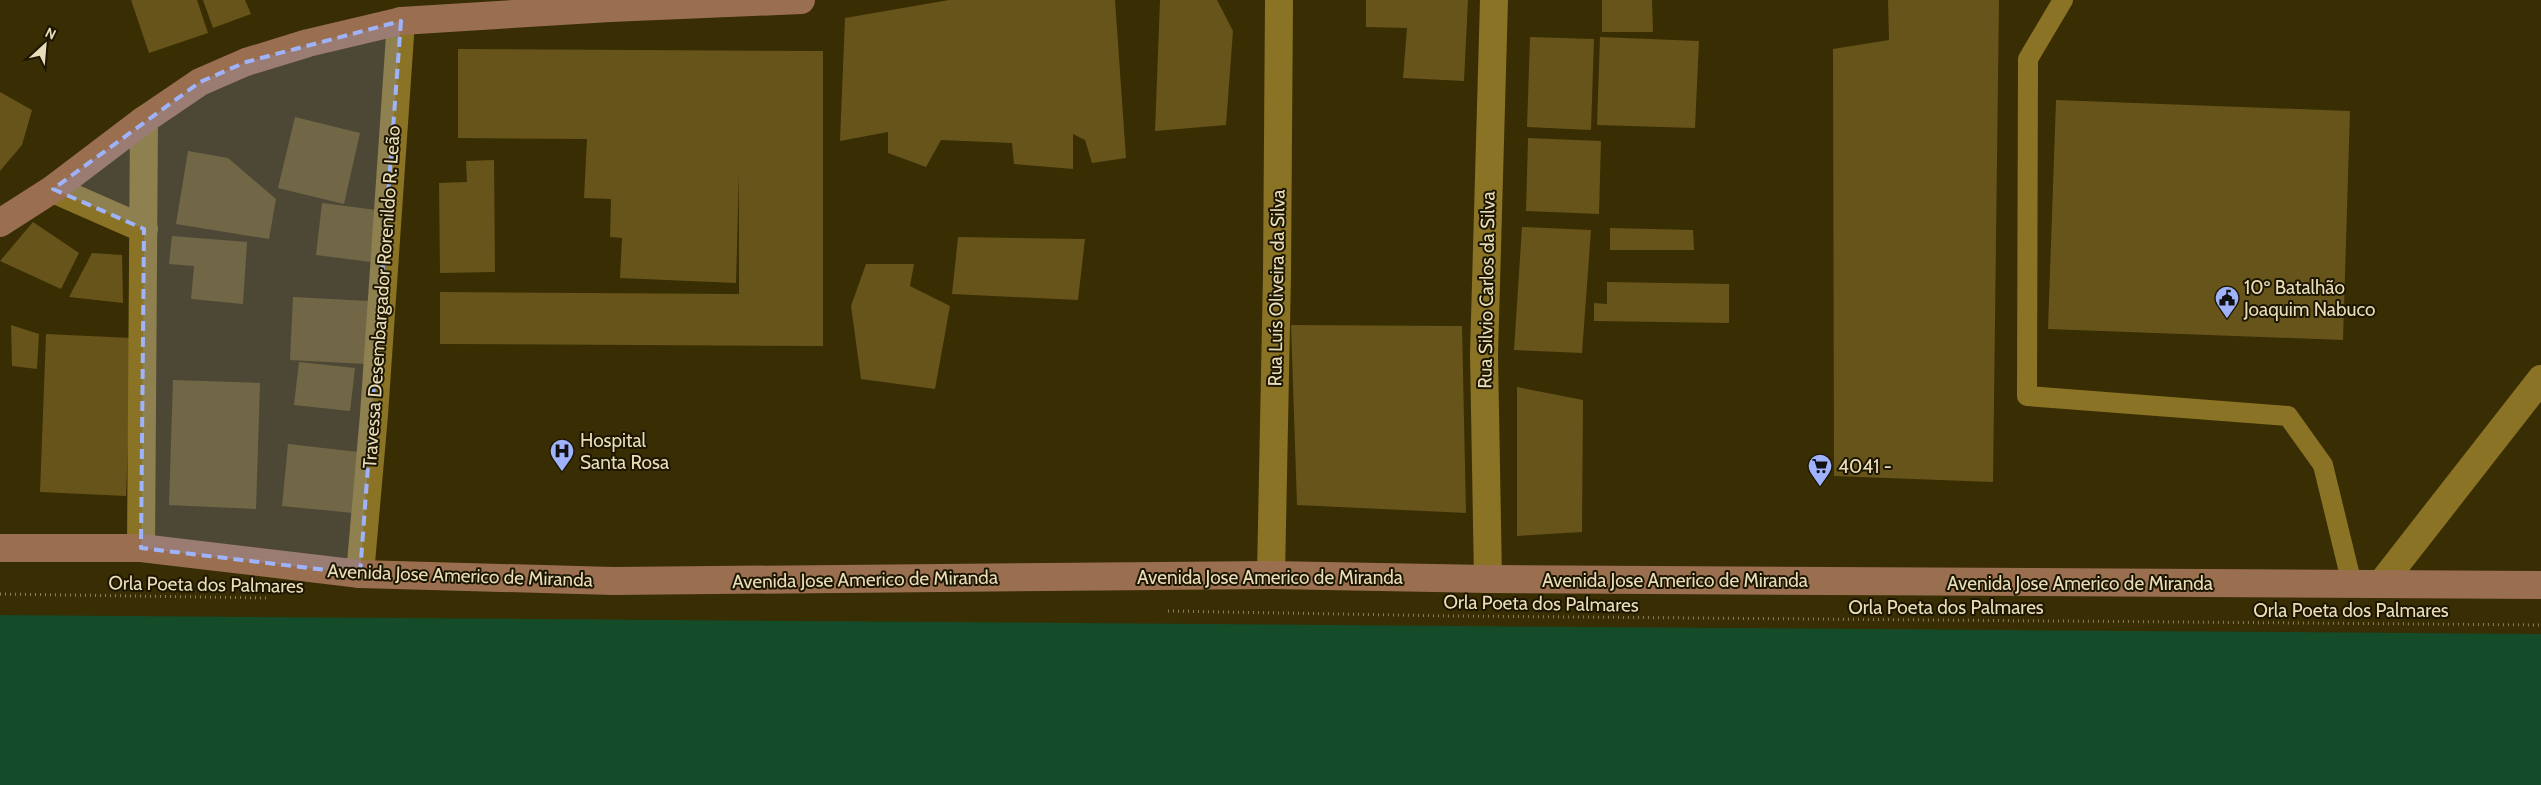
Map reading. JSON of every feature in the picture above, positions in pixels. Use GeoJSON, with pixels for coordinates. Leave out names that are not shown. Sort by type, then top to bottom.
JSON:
{"type":"FeatureCollection","features":[{"type":"Feature","properties":{"kind":"main road"},"geometry":{"type":"LineString","coordinates":[[0,223],[53,190],[144,120],[200,82],[246,62],[308,43],[401,21],[516,8],[610,8],[802,0]]}},
{"type":"Feature","properties":{"kind":"main road","name":"Avenida Jose Americo de Miranda"},"geometry":{"type":"LineString","coordinates":[[0,548],[141,548],[360,574],[613,581],[1271,575],[1488,579],[2541,585]]}},
{"type":"Feature","properties":{"kind":"street","name":"Rua Luís Oliveira da Silva"},"geometry":{"type":"LineString","coordinates":[[1271,575],[1277,284],[1279,0]]}},
{"type":"Feature","properties":{"kind":"street","name":"Rua Silvio Carlos da Silva"},"geometry":{"type":"LineString","coordinates":[[1488,579],[1484,354],[1494,0]]}},
{"type":"Feature","properties":{"kind":"street","name":"Travessa Desembargador Rorenildo R. Leão"},"geometry":{"type":"LineString","coordinates":[[360,574],[374,415],[401,21]]}},
{"type":"Feature","properties":{"kind":"street"},"geometry":{"type":"LineString","coordinates":[[141,548],[141,309],[144,229],[144,120]]}},
{"type":"Feature","properties":{"kind":"street"},"geometry":{"type":"LineString","coordinates":[[53,190],[144,229]]}},
{"type":"Feature","properties":{"kind":"street"},"geometry":{"type":"LineString","coordinates":[[2381,584],[2541,379]]}},
{"type":"Feature","properties":{"kind":"lane"},"geometry":{"type":"LineString","coordinates":[[2063,0],[2028,59],[2027,396],[2288,416],[2323,465],[2352,584]]}},
{"type":"Feature","properties":{"kind":"path","name":"Orla Poeta dos Palmares"},"geometry":{"type":"LineString","coordinates":[[0,594],[277,598]]}},
{"type":"Feature","properties":{"kind":"path","name":"Orla Poeta dos Palmares"},"geometry":{"type":"LineString","coordinates":[[1161,611],[1464,617],[2541,625]]}},
{"type":"Feature","properties":{"kind":"highlighted area"},"geometry":{"type":"Polygon","coordinates":[[[401,21],[360,574],[141,548],[144,229],[53,189],[200,82],[246,62],[401,21]]]}},
{"type":"Feature","properties":{"kind":"green space"},"geometry":{"type":"Polygon","coordinates":[[[0,615],[2541,634],[2541,785],[0,785],[0,615]]]}},
{"type":"Feature","properties":{"kind":"building"},"geometry":{"type":"Polygon","coordinates":[[[131,0],[197,0],[208,33],[149,53],[131,0]]]}},
{"type":"Feature","properties":{"kind":"building"},"geometry":{"type":"Polygon","coordinates":[[[203,0],[245,0],[251,14],[213,28],[203,0]]]}},
{"type":"Feature","properties":{"kind":"building"},"geometry":{"type":"Polygon","coordinates":[[[949,0],[1115,0],[1126,158],[1092,163],[1085,140],[1073,134],[1073,169],[1014,164],[1012,143],[941,140],[926,167],[888,153],[888,132],[840,141],[845,18],[949,0]]]}},
{"type":"Feature","properties":{"kind":"building"},"geometry":{"type":"Polygon","coordinates":[[[1160,0],[1217,0],[1233,31],[1226,125],[1155,131],[1160,0]]]}},
{"type":"Feature","properties":{"kind":"building"},"geometry":{"type":"Polygon","coordinates":[[[1366,0],[1468,0],[1464,81],[1403,78],[1407,28],[1366,27],[1366,0]]]}},
{"type":"Feature","properties":{"kind":"building"},"geometry":{"type":"Polygon","coordinates":[[[1602,0],[1652,0],[1653,32],[1602,32],[1602,0]]]}},
{"type":"Feature","properties":{"kind":"building"},"geometry":{"type":"Polygon","coordinates":[[[1888,0],[1999,0],[1993,482],[1834,476],[1833,49],[1889,40],[1888,0]]]}},
{"type":"Feature","properties":{"kind":"building"},"geometry":{"type":"Polygon","coordinates":[[[1530,37],[1594,39],[1591,130],[1527,127],[1530,37]]]}},
{"type":"Feature","properties":{"kind":"building"},"geometry":{"type":"Polygon","coordinates":[[[1600,37],[1699,41],[1695,128],[1597,125],[1600,37]]]}},
{"type":"Feature","properties":{"kind":"building"},"geometry":{"type":"Polygon","coordinates":[[[458,49],[823,51],[823,346],[440,344],[440,292],[739,294],[739,173],[736,283],[620,278],[622,238],[610,237],[611,199],[584,198],[587,139],[458,138],[458,49]]]}},
{"type":"Feature","properties":{"kind":"building"},"geometry":{"type":"Polygon","coordinates":[[[0,92],[32,110],[22,145],[0,171],[0,92]]]}},
{"type":"Feature","properties":{"kind":"building"},"geometry":{"type":"Polygon","coordinates":[[[2056,100],[2350,111],[2343,340],[2048,329],[2056,100]]]}},
{"type":"Feature","properties":{"kind":"building"},"geometry":{"type":"Polygon","coordinates":[[[295,117],[360,133],[344,204],[278,188],[295,117]]]}},
{"type":"Feature","properties":{"kind":"building"},"geometry":{"type":"Polygon","coordinates":[[[1528,138],[1601,141],[1599,214],[1526,211],[1528,138]]]}},
{"type":"Feature","properties":{"kind":"building"},"geometry":{"type":"Polygon","coordinates":[[[188,151],[228,158],[276,199],[269,239],[176,224],[188,151]]]}},
{"type":"Feature","properties":{"kind":"building"},"geometry":{"type":"Polygon","coordinates":[[[494,160],[495,272],[440,273],[439,183],[467,182],[466,161],[494,160]]]}},
{"type":"Feature","properties":{"kind":"building"},"geometry":{"type":"Polygon","coordinates":[[[322,203],[376,210],[371,262],[316,255],[322,203]]]}},
{"type":"Feature","properties":{"kind":"building"},"geometry":{"type":"Polygon","coordinates":[[[33,222],[79,253],[61,289],[0,261],[33,222]]]}},
{"type":"Feature","properties":{"kind":"building"},"geometry":{"type":"Polygon","coordinates":[[[1522,227],[1591,230],[1582,353],[1514,350],[1522,227]]]}},
{"type":"Feature","properties":{"kind":"building"},"geometry":{"type":"Polygon","coordinates":[[[1610,228],[1693,230],[1694,250],[1610,250],[1610,228]]]}},
{"type":"Feature","properties":{"kind":"building"},"geometry":{"type":"Polygon","coordinates":[[[172,236],[247,242],[243,304],[191,299],[194,266],[169,264],[172,236]]]}},
{"type":"Feature","properties":{"kind":"building"},"geometry":{"type":"Polygon","coordinates":[[[958,237],[1085,239],[1078,300],[952,294],[958,237]]]}},
{"type":"Feature","properties":{"kind":"building"},"geometry":{"type":"Polygon","coordinates":[[[92,253],[122,255],[123,303],[69,297],[92,253]]]}},
{"type":"Feature","properties":{"kind":"building"},"geometry":{"type":"Polygon","coordinates":[[[866,264],[914,264],[910,286],[950,306],[935,389],[861,379],[851,306],[866,264]]]}},
{"type":"Feature","properties":{"kind":"building"},"geometry":{"type":"Polygon","coordinates":[[[1607,282],[1729,284],[1729,323],[1594,321],[1594,303],[1607,304],[1607,282]]]}},
{"type":"Feature","properties":{"kind":"building"},"geometry":{"type":"Polygon","coordinates":[[[293,297],[369,301],[366,364],[290,360],[293,297]]]}},
{"type":"Feature","properties":{"kind":"building"},"geometry":{"type":"Polygon","coordinates":[[[11,325],[39,334],[37,369],[12,366],[11,325]]]}},
{"type":"Feature","properties":{"kind":"building"},"geometry":{"type":"Polygon","coordinates":[[[1291,325],[1462,326],[1466,513],[1297,505],[1291,325]]]}},
{"type":"Feature","properties":{"kind":"building"},"geometry":{"type":"Polygon","coordinates":[[[46,334],[132,338],[126,496],[40,492],[46,334]]]}},
{"type":"Feature","properties":{"kind":"building"},"geometry":{"type":"Polygon","coordinates":[[[299,362],[355,368],[350,411],[294,405],[299,362]]]}},
{"type":"Feature","properties":{"kind":"building"},"geometry":{"type":"Polygon","coordinates":[[[173,380],[260,383],[256,509],[169,505],[173,380]]]}},
{"type":"Feature","properties":{"kind":"building"},"geometry":{"type":"Polygon","coordinates":[[[1517,387],[1583,400],[1582,532],[1517,536],[1517,387]]]}},
{"type":"Feature","properties":{"kind":"building"},"geometry":{"type":"Polygon","coordinates":[[[288,444],[359,452],[353,513],[282,506],[288,444]]]}},
{"type":"Feature","properties":{"kind":"place","name":"10º Batalhão Joaquim Nabuco"},"geometry":{"type":"Point","coordinates":[2227,319]}},
{"type":"Feature","properties":{"kind":"place","name":"Hospital Santa Rosa"},"geometry":{"type":"Point","coordinates":[562,472]}},
{"type":"Feature","properties":{"kind":"place","name":"4041 -"},"geometry":{"type":"Point","coordinates":[1820,487]}}]}
